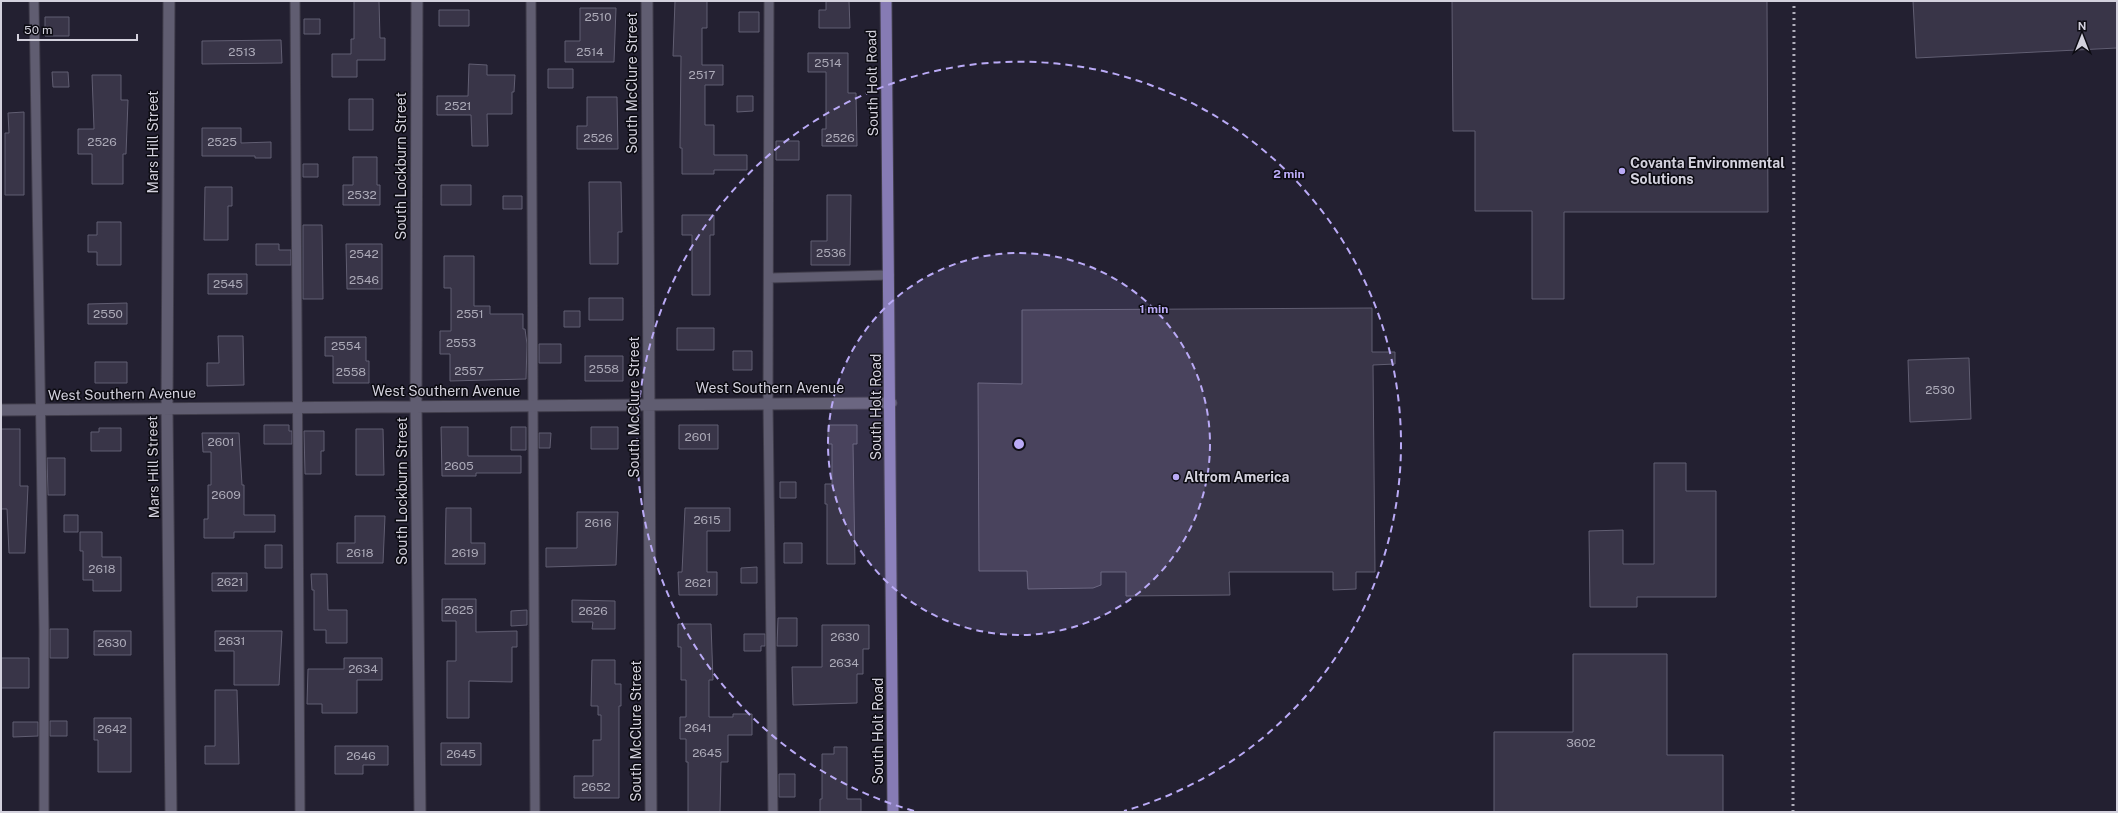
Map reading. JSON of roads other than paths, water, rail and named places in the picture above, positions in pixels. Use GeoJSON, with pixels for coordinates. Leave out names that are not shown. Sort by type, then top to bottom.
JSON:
{"type":"FeatureCollection","features":[{"type":"Feature","properties":{"kind":"main road","name":"South Holt Road"},"geometry":{"type":"LineString","coordinates":[[886,1],[891,403],[893,812]]}},
{"type":"Feature","properties":{"kind":"street","name":"Mars Hill Street"},"geometry":{"type":"LineString","coordinates":[[169,1],[168,408],[171,812]]}},
{"type":"Feature","properties":{"kind":"street","name":"South Lockburn Street"},"geometry":{"type":"LineString","coordinates":[[416,1],[416,406],[420,812]]}},
{"type":"Feature","properties":{"kind":"street","name":"South McClure Street"},"geometry":{"type":"LineString","coordinates":[[647,1],[651,812]]}},
{"type":"Feature","properties":{"kind":"street","name":"West Southern Avenue"},"geometry":{"type":"LineString","coordinates":[[1,410],[891,403]]}},
{"type":"Feature","properties":{"kind":"lane"},"geometry":{"type":"LineString","coordinates":[[34,1],[44,628],[44,812]]}},
{"type":"Feature","properties":{"kind":"lane"},"geometry":{"type":"LineString","coordinates":[[295,1],[299,407],[300,812]]}},
{"type":"Feature","properties":{"kind":"lane"},"geometry":{"type":"LineString","coordinates":[[531,1],[535,812]]}},
{"type":"Feature","properties":{"kind":"lane"},"geometry":{"type":"LineString","coordinates":[[769,1],[768,404],[773,812]]}},
{"type":"Feature","properties":{"kind":"lane"},"geometry":{"type":"LineString","coordinates":[[769,278],[889,275]]}},
{"type":"Feature","properties":{"kind":"railway"},"geometry":{"type":"LineString","coordinates":[[1793,812],[1794,1]]}},
{"type":"Feature","properties":{"kind":"place","name":"Covanta Environmental Solutions"},"geometry":{"type":"Point","coordinates":[1622,171]}},
{"type":"Feature","properties":{"kind":"place","name":"Altrom America"},"geometry":{"type":"Point","coordinates":[1176,477]}}]}
